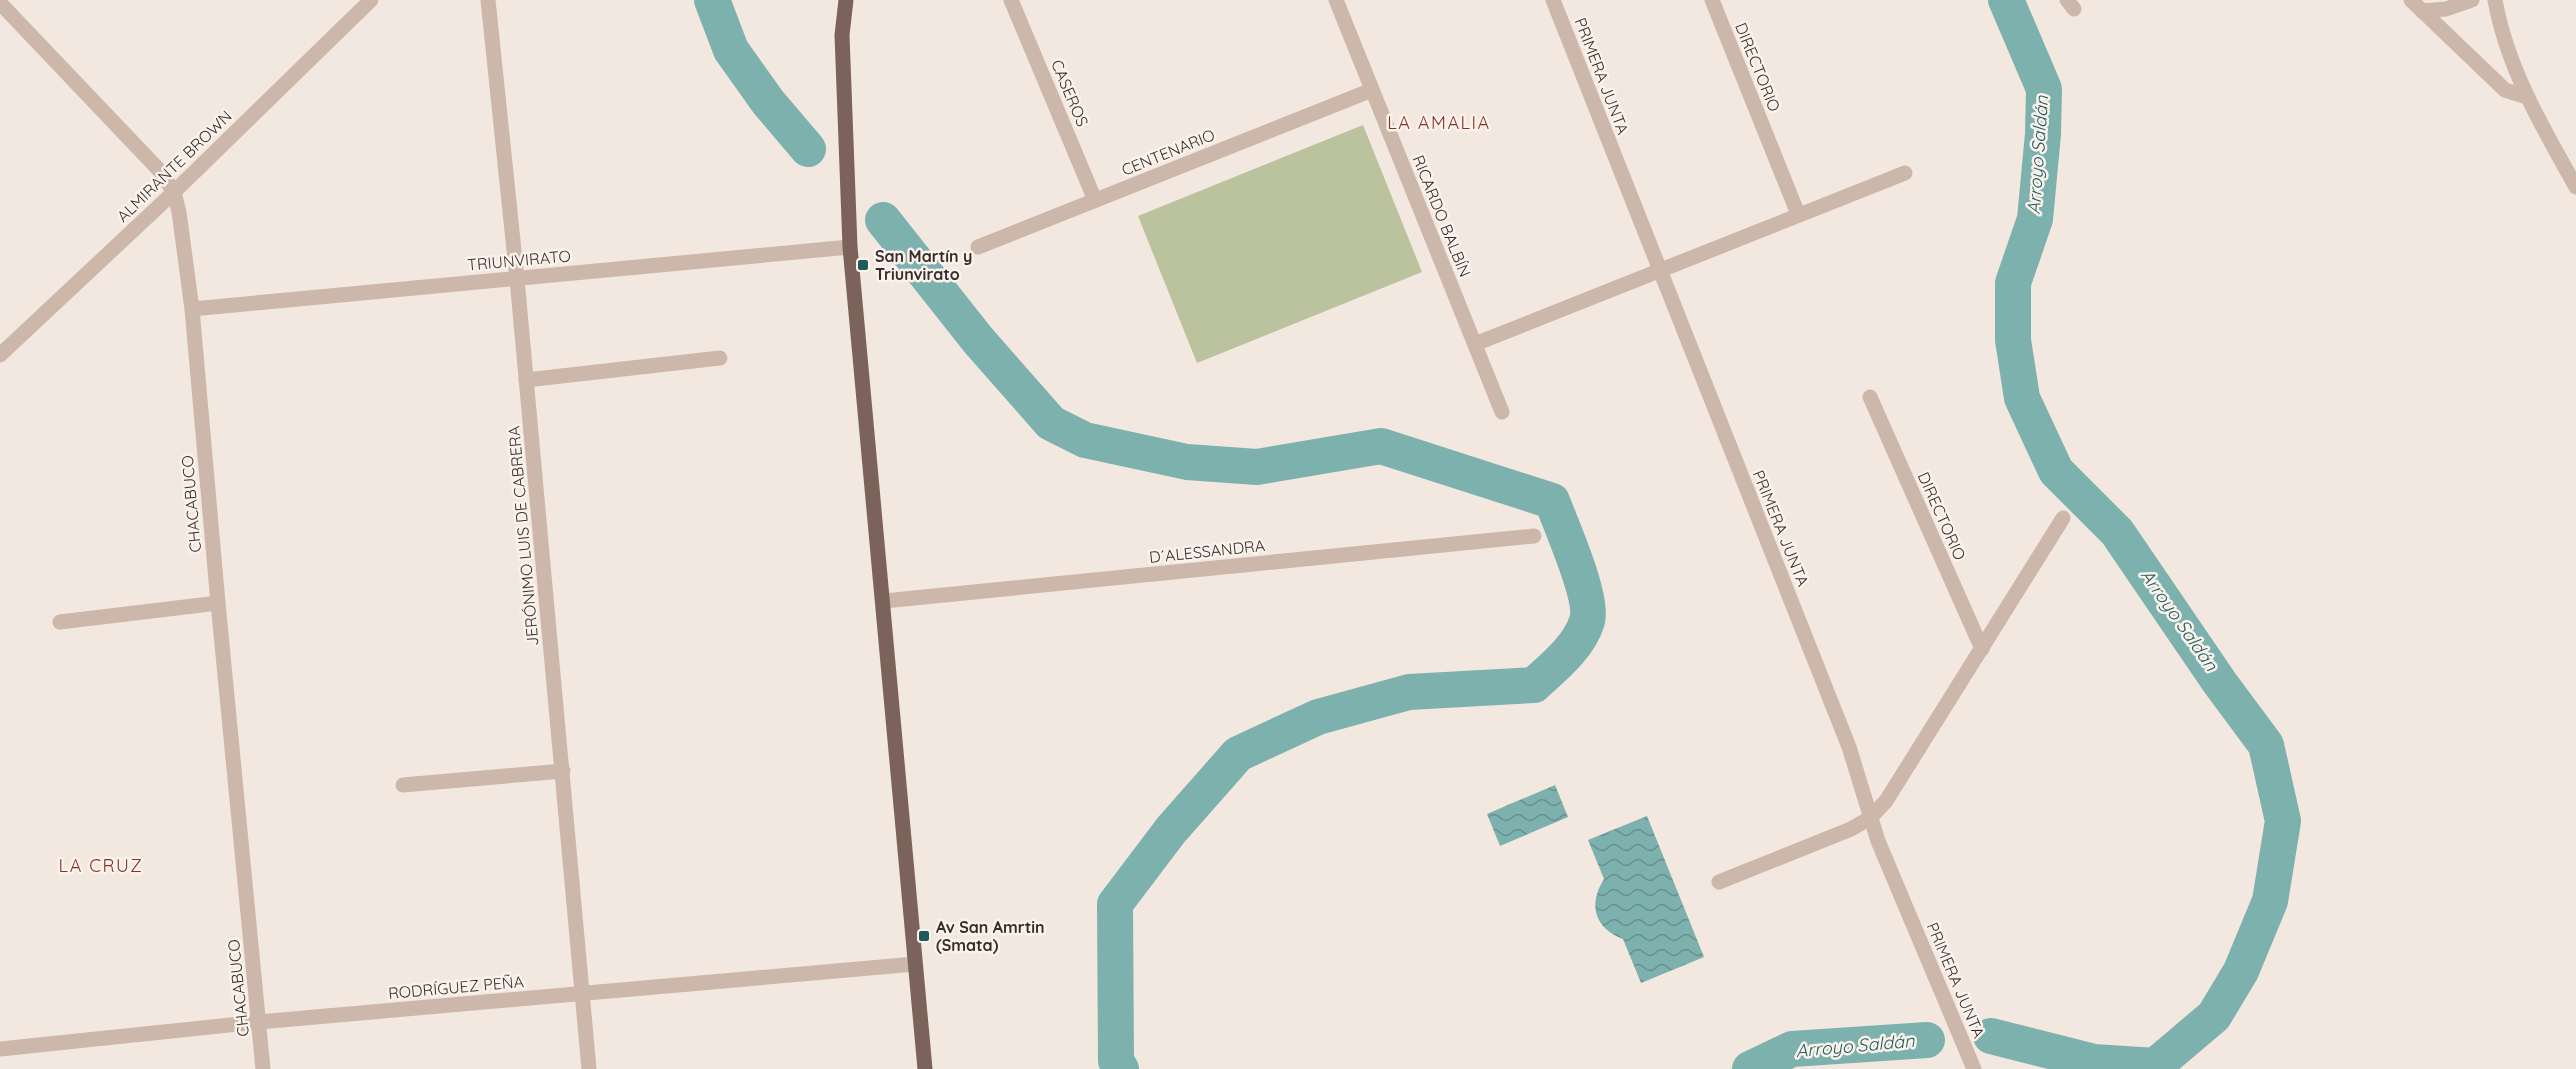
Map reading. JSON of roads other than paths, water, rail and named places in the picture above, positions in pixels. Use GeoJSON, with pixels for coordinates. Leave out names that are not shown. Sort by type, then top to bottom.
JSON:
{"type":"FeatureCollection","features":[{"type":"Feature","properties":{"kind":"main road"},"geometry":{"type":"LineString","coordinates":[[846,0],[842,34],[850,247],[925,1069]]}},
{"type":"Feature","properties":{"kind":"street","name":"ALMIRANTE BROWN"},"geometry":{"type":"LineString","coordinates":[[0,355],[174,192],[371,0]]}},
{"type":"Feature","properties":{"kind":"street","name":"JERÓNIMO LUIS DE CABRERA"},"geometry":{"type":"LineString","coordinates":[[488,0],[518,279],[589,1069]]}},
{"type":"Feature","properties":{"kind":"street","name":"CASEROS"},"geometry":{"type":"LineString","coordinates":[[1011,0],[1095,200]]}},
{"type":"Feature","properties":{"kind":"street","name":"RICARDO BALBÍN"},"geometry":{"type":"LineString","coordinates":[[1336,0],[1502,412]]}},
{"type":"Feature","properties":{"kind":"street","name":"PRIMERA JUNTA"},"geometry":{"type":"LineString","coordinates":[[1553,0],[1658,270],[1849,747],[1858,771],[1870,818],[1974,1069]]}},
{"type":"Feature","properties":{"kind":"street","name":"DIRECTORIO"},"geometry":{"type":"LineString","coordinates":[[1712,0],[1798,214]]}},
{"type":"Feature","properties":{"kind":"street"},"geometry":{"type":"LineString","coordinates":[[2410,0],[2505,90],[2527,97]]}},
{"type":"Feature","properties":{"kind":"street"},"geometry":{"type":"LineString","coordinates":[[2422,11],[2446,9],[2472,0]]}},
{"type":"Feature","properties":{"kind":"street"},"geometry":{"type":"LineString","coordinates":[[2495,0],[2508,51],[2527,97],[2576,187]]}},
{"type":"Feature","properties":{"kind":"street","name":"CHACABUCO"},"geometry":{"type":"LineString","coordinates":[[0,3],[160,171],[174,192],[179,212],[192,309],[218,603],[264,1069]]}},
{"type":"Feature","properties":{"kind":"street","name":"CENTENARIO"},"geometry":{"type":"LineString","coordinates":[[978,247],[1372,90]]}},
{"type":"Feature","properties":{"kind":"street"},"geometry":{"type":"LineString","coordinates":[[1475,344],[1905,173]]}},
{"type":"Feature","properties":{"kind":"street","name":"TRIUNVIRATO"},"geometry":{"type":"LineString","coordinates":[[192,309],[850,247]]}},
{"type":"Feature","properties":{"kind":"street"},"geometry":{"type":"LineString","coordinates":[[526,380],[720,358]]}},
{"type":"Feature","properties":{"kind":"street","name":"DIRECTORIO"},"geometry":{"type":"LineString","coordinates":[[1870,397],[1982,649]]}},
{"type":"Feature","properties":{"kind":"street"},"geometry":{"type":"LineString","coordinates":[[1719,882],[1851,829],[1870,818],[1886,801],[2063,518]]}},
{"type":"Feature","properties":{"kind":"street","name":"D´ALESSANDRA"},"geometry":{"type":"LineString","coordinates":[[884,601],[1534,536]]}},
{"type":"Feature","properties":{"kind":"street"},"geometry":{"type":"LineString","coordinates":[[60,622],[218,603]]}},
{"type":"Feature","properties":{"kind":"street"},"geometry":{"type":"LineString","coordinates":[[403,785],[563,771]]}},
{"type":"Feature","properties":{"kind":"street","name":"RODRÍGUEZ PEÑA"},"geometry":{"type":"LineString","coordinates":[[0,1049],[260,1022],[915,964]]}},
{"type":"Feature","properties":{"kind":"water"},"geometry":{"type":"Polygon","coordinates":[[[1555,785],[1568,817],[1500,846],[1487,814],[1555,785]]]}},
{"type":"Feature","properties":{"kind":"water"},"geometry":{"type":"Polygon","coordinates":[[[1647,816],[1704,957],[1641,983],[1623,939],[1606,928],[1600,922],[1597,914],[1596,897],[1604,879],[1588,840],[1647,816]]]}},
{"type":"Feature","properties":{"kind":"waterway"},"geometry":{"type":"LineString","coordinates":[[712,0],[731,50],[768,102],[808,149]]}},
{"type":"Feature","properties":{"kind":"waterway","name":"Arroyo Saldán"},"geometry":{"type":"LineString","coordinates":[[1991,1036],[2094,1062],[2155,1066],[2214,1016],[2241,971],[2270,901],[2283,821],[2266,745],[2220,683],[2117,532],[2056,471],[2022,398],[2013,340],[2013,283],[2035,219],[2043,134],[2044,89],[2006,0]]}},
{"type":"Feature","properties":{"kind":"waterway"},"geometry":{"type":"LineString","coordinates":[[883,220],[978,340],[1051,423],[1085,440],[1187,462],[1257,467],[1381,446],[1552,501],[1586,596],[1587,621],[1578,639],[1565,656],[1534,685],[1409,692],[1318,717],[1238,754],[1171,830],[1115,904],[1116,1061],[1121,1069]]}},
{"type":"Feature","properties":{"kind":"waterway","name":"Arroyo Saldán"},"geometry":{"type":"LineString","coordinates":[[1750,1069],[1792,1049],[1927,1040]]}},
{"type":"Feature","properties":{"kind":"place","name":"San Martín y Triunvirato"},"geometry":{"type":"Point","coordinates":[863,265]}},
{"type":"Feature","properties":{"kind":"place","name":"Av San Amrtin (Smata)"},"geometry":{"type":"Point","coordinates":[924,936]}},
{"type":"Feature","properties":{"kind":"district","name":"LA AMALIA"},"geometry":{"type":"Point","coordinates":[1439,123]}},
{"type":"Feature","properties":{"kind":"district","name":"LA CRUZ"},"geometry":{"type":"Point","coordinates":[101,866]}}]}
